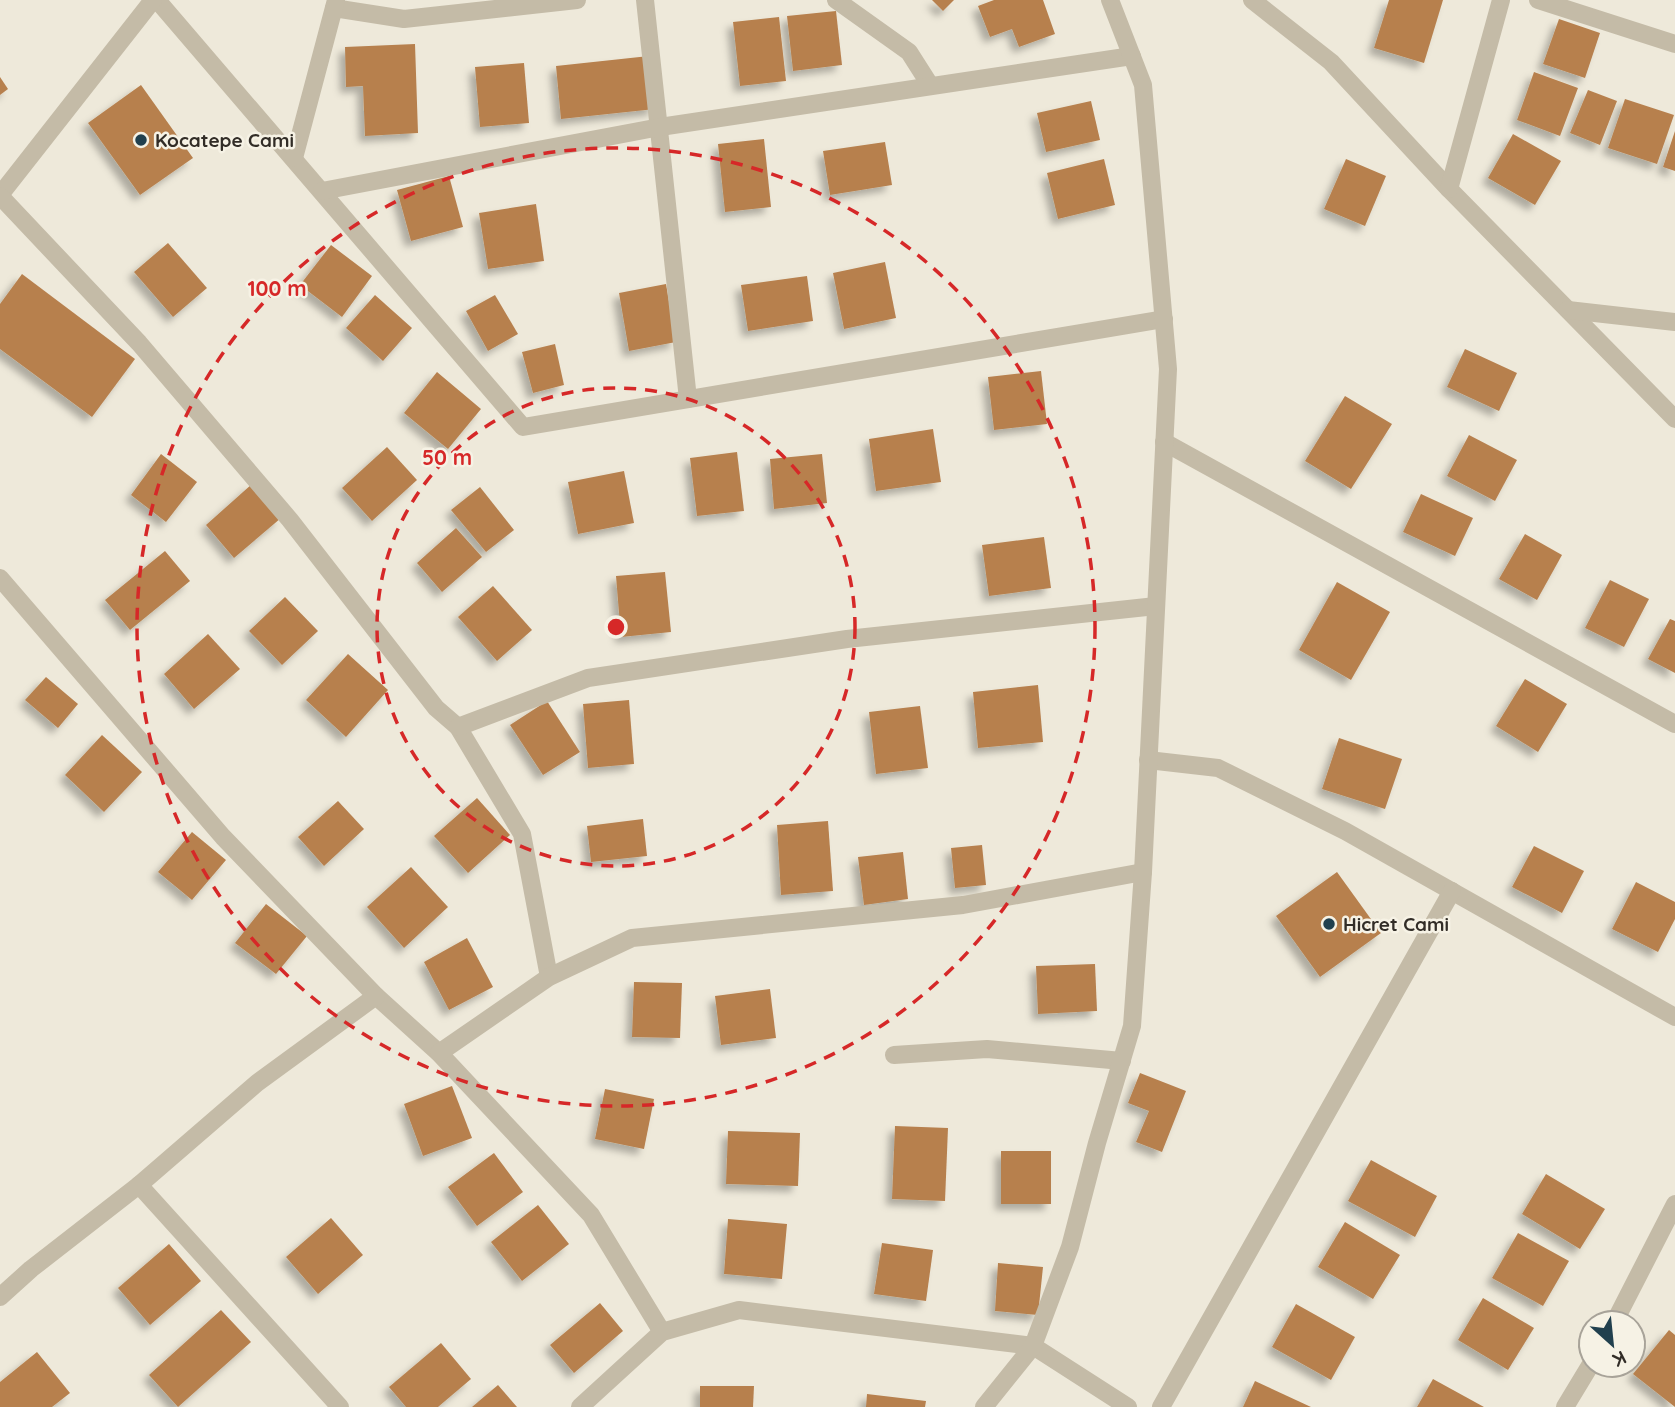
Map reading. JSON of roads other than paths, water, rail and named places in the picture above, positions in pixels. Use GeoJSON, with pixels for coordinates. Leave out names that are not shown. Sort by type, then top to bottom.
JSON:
{"type":"FeatureCollection","features":[{"type":"Feature","properties":{"kind":"street"},"geometry":{"type":"LineString","coordinates":[[549,977],[522,834],[458,727],[436,708],[290,520],[147,352],[0,196],[155,0],[295,158],[523,427],[1164,319]]}},
{"type":"Feature","properties":{"kind":"street"},"geometry":{"type":"LineString","coordinates":[[295,158],[335,4],[404,19],[577,0]]}},
{"type":"Feature","properties":{"kind":"street"},"geometry":{"type":"LineString","coordinates":[[645,0],[688,399]]}},
{"type":"Feature","properties":{"kind":"street"},"geometry":{"type":"LineString","coordinates":[[836,0],[909,52],[930,85]]}},
{"type":"Feature","properties":{"kind":"street"},"geometry":{"type":"LineString","coordinates":[[984,1407],[1033,1346],[1070,1247],[1132,1026],[1143,872],[1168,369],[1143,85],[1110,0]]}},
{"type":"Feature","properties":{"kind":"street"},"geometry":{"type":"LineString","coordinates":[[1252,0],[1331,62],[1449,188],[1675,419]]}},
{"type":"Feature","properties":{"kind":"street"},"geometry":{"type":"LineString","coordinates":[[1449,188],[1501,0]]}},
{"type":"Feature","properties":{"kind":"street"},"geometry":{"type":"LineString","coordinates":[[1538,0],[1675,44]]}},
{"type":"Feature","properties":{"kind":"street"},"geometry":{"type":"LineString","coordinates":[[322,191],[660,127],[1132,56]]}},
{"type":"Feature","properties":{"kind":"street"},"geometry":{"type":"LineString","coordinates":[[1568,310],[1675,322]]}},
{"type":"Feature","properties":{"kind":"street"},"geometry":{"type":"LineString","coordinates":[[1164,442],[1675,724]]}},
{"type":"Feature","properties":{"kind":"street"},"geometry":{"type":"LineString","coordinates":[[0,578],[223,837],[376,996],[439,1053],[591,1215],[662,1332]]}},
{"type":"Feature","properties":{"kind":"street"},"geometry":{"type":"LineString","coordinates":[[458,727],[588,678],[847,639],[1156,607]]}},
{"type":"Feature","properties":{"kind":"street"},"geometry":{"type":"LineString","coordinates":[[1148,760],[1218,768],[1345,831],[1675,1017]]}},
{"type":"Feature","properties":{"kind":"street"},"geometry":{"type":"LineString","coordinates":[[439,1053],[549,977],[632,938],[963,905],[1143,872]]}},
{"type":"Feature","properties":{"kind":"street"},"geometry":{"type":"LineString","coordinates":[[1161,1407],[1452,891]]}},
{"type":"Feature","properties":{"kind":"street"},"geometry":{"type":"LineString","coordinates":[[0,1297],[31,1269],[139,1185],[257,1083],[376,996]]}},
{"type":"Feature","properties":{"kind":"street"},"geometry":{"type":"LineString","coordinates":[[894,1055],[987,1049],[1122,1061]]}},
{"type":"Feature","properties":{"kind":"street"},"geometry":{"type":"LineString","coordinates":[[139,1185],[340,1407]]}},
{"type":"Feature","properties":{"kind":"street"},"geometry":{"type":"LineString","coordinates":[[1621,1309],[1675,1204]]}},
{"type":"Feature","properties":{"kind":"street"},"geometry":{"type":"LineString","coordinates":[[580,1407],[662,1332],[739,1310],[1033,1346],[1128,1407]]}},
{"type":"Feature","properties":{"kind":"street"},"geometry":{"type":"LineString","coordinates":[[1565,1407],[1582,1379]]}},
{"type":"Feature","properties":{"kind":"place","name":"Kocatepe Cami"},"geometry":{"type":"Point","coordinates":[141,140]}},
{"type":"Feature","properties":{"kind":"place","name":"Hicret Cami"},"geometry":{"type":"Point","coordinates":[1329,924]}}]}
